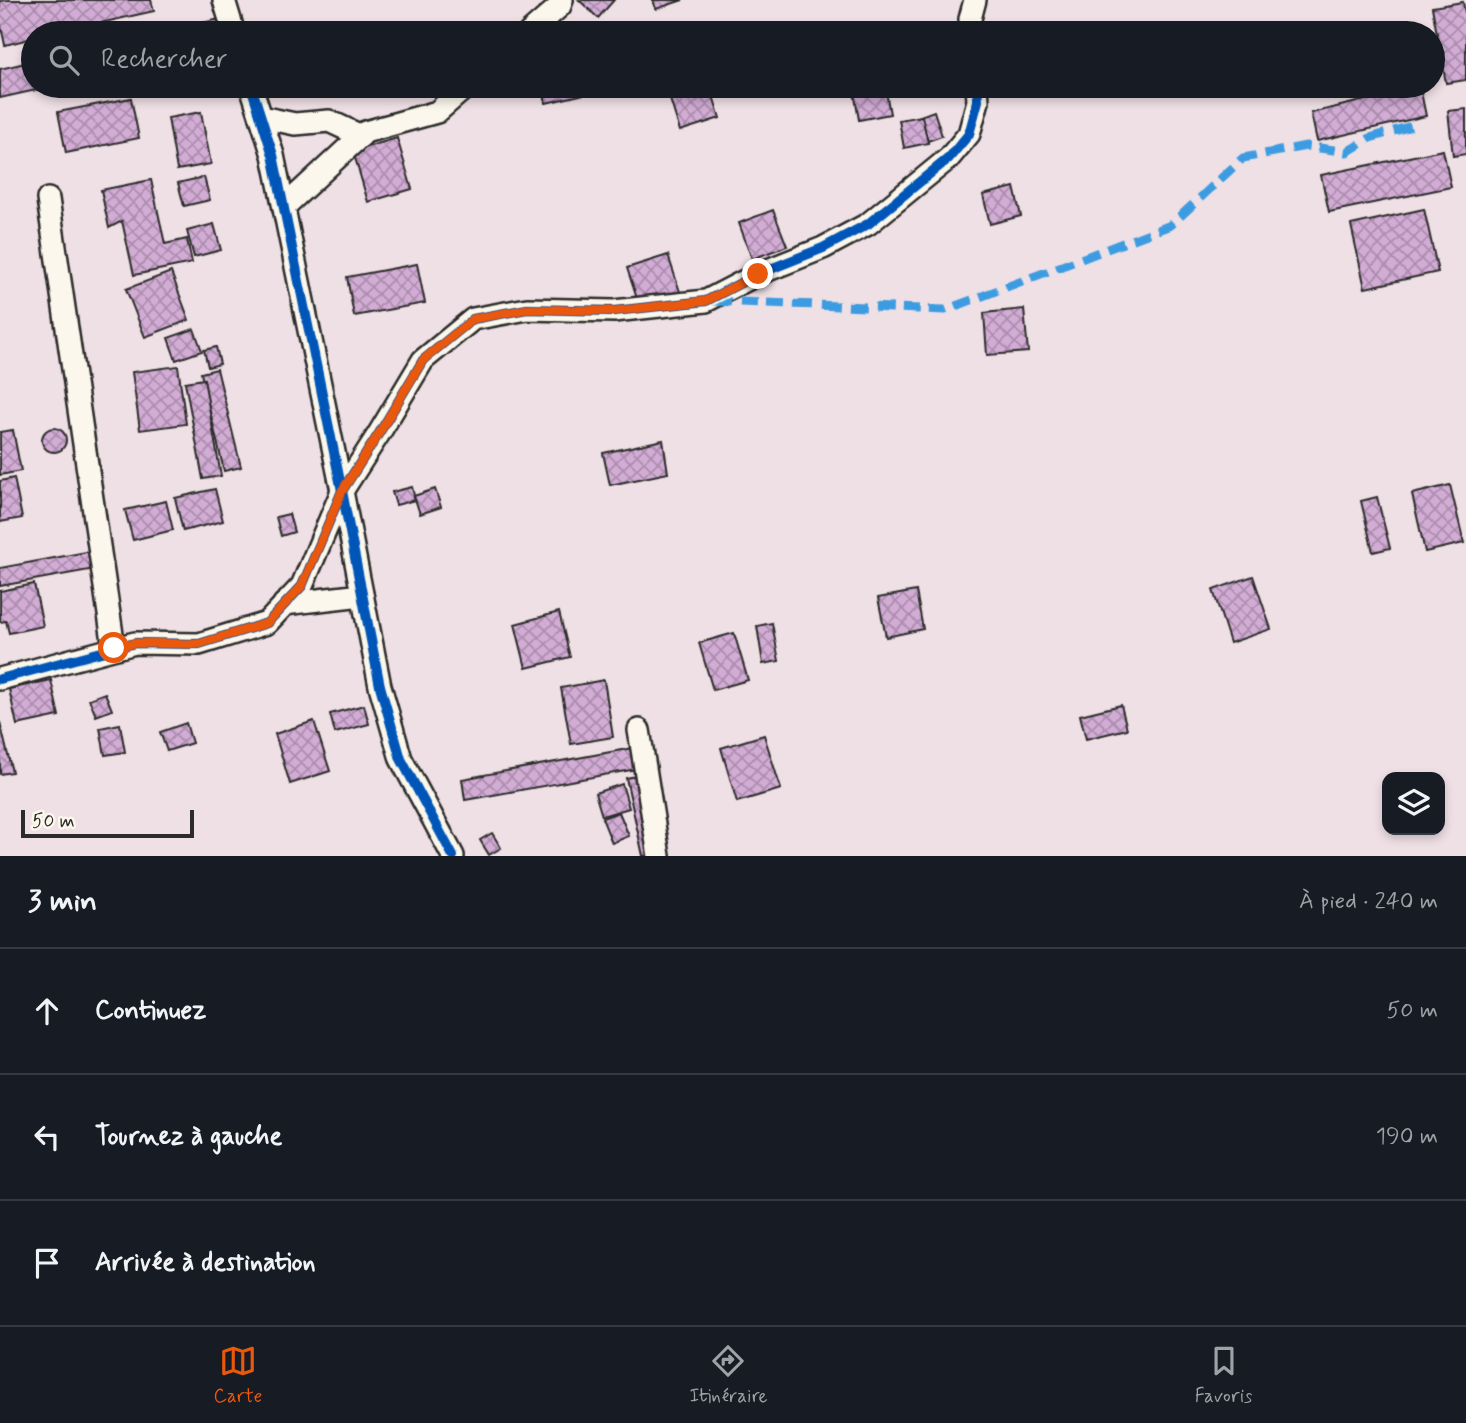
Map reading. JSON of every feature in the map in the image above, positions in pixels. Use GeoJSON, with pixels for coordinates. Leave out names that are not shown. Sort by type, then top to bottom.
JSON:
{"type":"FeatureCollection","features":[{"type":"Feature","properties":{"kind":"street"},"geometry":{"type":"LineString","coordinates":[[224,0],[230,21]]}},
{"type":"Feature","properties":{"kind":"street"},"geometry":{"type":"LineString","coordinates":[[542,21],[560,6],[562,0]]}},
{"type":"Feature","properties":{"kind":"street"},"geometry":{"type":"LineString","coordinates":[[970,21],[975,0]]}},
{"type":"Feature","properties":{"kind":"street"},"geometry":{"type":"LineString","coordinates":[[255,98],[273,155],[380,686],[401,759],[453,856]]}},
{"type":"Feature","properties":{"kind":"street"},"geometry":{"type":"LineString","coordinates":[[284,207],[365,132],[437,112],[453,98]]}},
{"type":"Feature","properties":{"kind":"street"},"geometry":{"type":"LineString","coordinates":[[0,679],[135,643],[199,644],[267,623],[302,586],[342,491],[423,360],[473,319],[527,309],[614,311],[706,301],[758,274],[823,248],[868,224],[949,159],[969,134],[978,98]]}},
{"type":"Feature","properties":{"kind":"street"},"geometry":{"type":"LineString","coordinates":[[261,117],[295,124],[329,121],[361,136]]}},
{"type":"Feature","properties":{"kind":"street"},"geometry":{"type":"LineString","coordinates":[[48,200],[114,648]]}},
{"type":"Feature","properties":{"kind":"street"},"geometry":{"type":"LineString","coordinates":[[284,604],[362,595]]}},
{"type":"Feature","properties":{"kind":"street"},"geometry":{"type":"LineString","coordinates":[[639,730],[659,856]]}},
{"type":"Feature","properties":{"kind":"building"},"geometry":{"type":"Polygon","coordinates":[[[151,0],[154,11],[109,21],[21,21],[21,41],[5,45],[0,22],[0,1],[151,0]]]}},
{"type":"Feature","properties":{"kind":"building"},"geometry":{"type":"Polygon","coordinates":[[[579,0],[614,0],[598,18],[579,0]]]}},
{"type":"Feature","properties":{"kind":"building"},"geometry":{"type":"Polygon","coordinates":[[[653,0],[683,0],[656,9],[653,0]]]}},
{"type":"Feature","properties":{"kind":"building"},"geometry":{"type":"Polygon","coordinates":[[[1463,2],[1466,18],[1466,80],[1446,83],[1445,21],[1435,21],[1432,7],[1463,2]]]}},
{"type":"Feature","properties":{"kind":"building"},"geometry":{"type":"Polygon","coordinates":[[[21,64],[21,93],[0,98],[0,69],[21,64]]]}},
{"type":"Feature","properties":{"kind":"building"},"geometry":{"type":"Polygon","coordinates":[[[131,98],[139,138],[66,153],[58,112],[131,98]]]}},
{"type":"Feature","properties":{"kind":"building"},"geometry":{"type":"Polygon","coordinates":[[[545,98],[567,98],[546,103],[545,98]]]}},
{"type":"Feature","properties":{"kind":"building"},"geometry":{"type":"Polygon","coordinates":[[[670,98],[714,98],[720,118],[680,131],[670,98]]]}},
{"type":"Feature","properties":{"kind":"building"},"geometry":{"type":"Polygon","coordinates":[[[855,98],[887,98],[890,114],[859,120],[855,98]]]}},
{"type":"Feature","properties":{"kind":"building"},"geometry":{"type":"Polygon","coordinates":[[[1374,98],[1422,98],[1426,116],[1317,141],[1311,113],[1374,98]]]}},
{"type":"Feature","properties":{"kind":"building"},"geometry":{"type":"Polygon","coordinates":[[[1466,109],[1466,154],[1453,156],[1448,111],[1466,109]]]}},
{"type":"Feature","properties":{"kind":"building"},"geometry":{"type":"Polygon","coordinates":[[[934,111],[942,136],[928,141],[920,116],[934,111]]]}},
{"type":"Feature","properties":{"kind":"building"},"geometry":{"type":"Polygon","coordinates":[[[201,112],[211,164],[177,170],[168,118],[201,112]]]}},
{"type":"Feature","properties":{"kind":"building"},"geometry":{"type":"Polygon","coordinates":[[[922,116],[928,143],[904,148],[899,120],[922,116]]]}},
{"type":"Feature","properties":{"kind":"building"},"geometry":{"type":"Polygon","coordinates":[[[397,138],[412,189],[368,202],[353,151],[397,138]]]}},
{"type":"Feature","properties":{"kind":"building"},"geometry":{"type":"Polygon","coordinates":[[[1443,150],[1451,187],[1329,212],[1321,175],[1443,150]]]}},
{"type":"Feature","properties":{"kind":"building"},"geometry":{"type":"Polygon","coordinates":[[[204,177],[210,200],[184,206],[178,183],[204,177]]]}},
{"type":"Feature","properties":{"kind":"building"},"geometry":{"type":"Polygon","coordinates":[[[151,180],[165,244],[187,239],[192,263],[134,275],[122,221],[109,228],[101,190],[151,180]]]}},
{"type":"Feature","properties":{"kind":"building"},"geometry":{"type":"Polygon","coordinates":[[[1014,187],[1021,216],[990,224],[983,195],[1014,187]]]}},
{"type":"Feature","properties":{"kind":"building"},"geometry":{"type":"Polygon","coordinates":[[[1424,209],[1438,272],[1365,288],[1351,225],[1424,209]]]}},
{"type":"Feature","properties":{"kind":"building"},"geometry":{"type":"Polygon","coordinates":[[[773,210],[787,246],[752,259],[739,223],[773,210]]]}},
{"type":"Feature","properties":{"kind":"building"},"geometry":{"type":"Polygon","coordinates":[[[214,224],[221,250],[194,257],[187,231],[214,224]]]}},
{"type":"Feature","properties":{"kind":"building"},"geometry":{"type":"Polygon","coordinates":[[[668,255],[683,301],[642,314],[627,268],[668,255]]]}},
{"type":"Feature","properties":{"kind":"building"},"geometry":{"type":"Polygon","coordinates":[[[417,264],[425,303],[354,316],[347,277],[417,264]]]}},
{"type":"Feature","properties":{"kind":"building"},"geometry":{"type":"Polygon","coordinates":[[[171,272],[189,320],[145,337],[126,289],[171,272]]]}},
{"type":"Feature","properties":{"kind":"building"},"geometry":{"type":"Polygon","coordinates":[[[1024,309],[1028,352],[987,355],[984,313],[1024,309]]]}},
{"type":"Feature","properties":{"kind":"building"},"geometry":{"type":"Polygon","coordinates":[[[194,329],[202,351],[176,360],[168,338],[194,329]]]}},
{"type":"Feature","properties":{"kind":"building"},"geometry":{"type":"Polygon","coordinates":[[[216,347],[220,364],[208,367],[204,350],[216,347]]]}},
{"type":"Feature","properties":{"kind":"building"},"geometry":{"type":"Polygon","coordinates":[[[178,366],[186,424],[140,430],[132,372],[178,366]]]}},
{"type":"Feature","properties":{"kind":"building"},"geometry":{"type":"Polygon","coordinates":[[[217,369],[241,467],[224,471],[201,373],[217,369]]]}},
{"type":"Feature","properties":{"kind":"building"},"geometry":{"type":"Polygon","coordinates":[[[204,379],[221,476],[203,479],[185,382],[204,379]]]}},
{"type":"Feature","properties":{"kind":"building"},"geometry":{"type":"Polygon","coordinates":[[[54,428],[65,435],[66,440],[59,451],[54,452],[43,445],[42,440],[49,429],[54,428]]]}},
{"type":"Feature","properties":{"kind":"building"},"geometry":{"type":"Polygon","coordinates":[[[13,430],[21,471],[0,475],[0,432],[13,430]]]}},
{"type":"Feature","properties":{"kind":"building"},"geometry":{"type":"Polygon","coordinates":[[[663,440],[668,473],[610,485],[603,453],[663,440]]]}},
{"type":"Feature","properties":{"kind":"building"},"geometry":{"type":"Polygon","coordinates":[[[14,478],[22,518],[0,522],[0,481],[14,478]]]}},
{"type":"Feature","properties":{"kind":"building"},"geometry":{"type":"Polygon","coordinates":[[[1450,485],[1464,543],[1425,552],[1412,494],[1450,485]]]}},
{"type":"Feature","properties":{"kind":"building"},"geometry":{"type":"Polygon","coordinates":[[[412,487],[415,500],[396,505],[392,492],[412,487]]]}},
{"type":"Feature","properties":{"kind":"building"},"geometry":{"type":"Polygon","coordinates":[[[215,489],[223,521],[183,531],[175,498],[215,489]]]}},
{"type":"Feature","properties":{"kind":"building"},"geometry":{"type":"Polygon","coordinates":[[[435,489],[441,507],[420,514],[414,496],[435,489]]]}},
{"type":"Feature","properties":{"kind":"building"},"geometry":{"type":"Polygon","coordinates":[[[1377,497],[1390,548],[1373,552],[1361,501],[1377,497]]]}},
{"type":"Feature","properties":{"kind":"building"},"geometry":{"type":"Polygon","coordinates":[[[166,501],[173,530],[133,540],[125,510],[166,501]]]}},
{"type":"Feature","properties":{"kind":"building"},"geometry":{"type":"Polygon","coordinates":[[[289,514],[294,532],[281,536],[276,517],[289,514]]]}},
{"type":"Feature","properties":{"kind":"building"},"geometry":{"type":"Polygon","coordinates":[[[92,551],[95,569],[0,586],[0,568],[92,551]]]}},
{"type":"Feature","properties":{"kind":"building"},"geometry":{"type":"Polygon","coordinates":[[[1253,576],[1271,629],[1230,643],[1213,590],[1253,576]]]}},
{"type":"Feature","properties":{"kind":"building"},"geometry":{"type":"Polygon","coordinates":[[[34,584],[43,626],[9,633],[6,621],[0,622],[0,591],[34,584]]]}},
{"type":"Feature","properties":{"kind":"building"},"geometry":{"type":"Polygon","coordinates":[[[916,591],[923,629],[886,637],[878,598],[916,591]]]}},
{"type":"Feature","properties":{"kind":"building"},"geometry":{"type":"Polygon","coordinates":[[[559,612],[570,657],[526,668],[515,624],[559,612]]]}},
{"type":"Feature","properties":{"kind":"building"},"geometry":{"type":"Polygon","coordinates":[[[772,623],[779,661],[763,664],[757,626],[772,623]]]}},
{"type":"Feature","properties":{"kind":"building"},"geometry":{"type":"Polygon","coordinates":[[[734,633],[748,680],[713,690],[699,643],[734,633]]]}},
{"type":"Feature","properties":{"kind":"building"},"geometry":{"type":"Polygon","coordinates":[[[51,680],[59,716],[17,725],[9,689],[51,680]]]}},
{"type":"Feature","properties":{"kind":"building"},"geometry":{"type":"Polygon","coordinates":[[[604,680],[613,737],[571,744],[561,688],[604,680]]]}},
{"type":"Feature","properties":{"kind":"building"},"geometry":{"type":"Polygon","coordinates":[[[105,693],[112,710],[96,716],[89,699],[105,693]]]}},
{"type":"Feature","properties":{"kind":"building"},"geometry":{"type":"Polygon","coordinates":[[[364,705],[369,724],[335,733],[330,714],[364,705]]]}},
{"type":"Feature","properties":{"kind":"building"},"geometry":{"type":"Polygon","coordinates":[[[1121,705],[1127,729],[1086,739],[1080,715],[1121,705]]]}},
{"type":"Feature","properties":{"kind":"building"},"geometry":{"type":"Polygon","coordinates":[[[314,721],[330,771],[290,784],[275,734],[314,721]]]}},
{"type":"Feature","properties":{"kind":"building"},"geometry":{"type":"Polygon","coordinates":[[[0,722],[12,772],[0,774],[0,722]]]}},
{"type":"Feature","properties":{"kind":"building"},"geometry":{"type":"Polygon","coordinates":[[[186,723],[192,743],[167,751],[160,732],[186,723]]]}},
{"type":"Feature","properties":{"kind":"building"},"geometry":{"type":"Polygon","coordinates":[[[120,724],[125,752],[105,755],[100,728],[120,724]]]}},
{"type":"Feature","properties":{"kind":"building"},"geometry":{"type":"Polygon","coordinates":[[[764,735],[781,789],[737,802],[721,748],[764,735]]]}},
{"type":"Feature","properties":{"kind":"building"},"geometry":{"type":"Polygon","coordinates":[[[644,746],[648,767],[465,800],[462,779],[644,746]]]}},
{"type":"Feature","properties":{"kind":"building"},"geometry":{"type":"Polygon","coordinates":[[[645,774],[663,856],[643,856],[626,778],[645,774]]]}},
{"type":"Feature","properties":{"kind":"building"},"geometry":{"type":"Polygon","coordinates":[[[622,784],[629,808],[602,816],[595,793],[622,784]]]}},
{"type":"Feature","properties":{"kind":"building"},"geometry":{"type":"Polygon","coordinates":[[[619,812],[629,836],[612,843],[602,818],[619,812]]]}},
{"type":"Feature","properties":{"kind":"building"},"geometry":{"type":"Polygon","coordinates":[[[492,833],[501,848],[489,855],[480,840],[492,833]]]}},
{"type":"Feature","properties":{"kind":"marked path"},"geometry":{"type":"LineString","coordinates":[[713,301],[945,310],[1171,225],[1243,158],[1306,146],[1347,152],[1370,138],[1415,125]]}},
{"type":"Feature","properties":{"kind":"cycle path"},"geometry":{"type":"LineString","coordinates":[[255,98],[273,155],[380,686],[401,759],[453,856]]}},
{"type":"Feature","properties":{"kind":"cycle path"},"geometry":{"type":"LineString","coordinates":[[0,679],[135,643],[199,644],[267,623],[302,586],[342,491],[423,360],[473,319],[527,309],[614,311],[706,301],[758,274],[823,248],[868,224],[949,158],[969,134],[978,98]]}},
{"type":"Feature","properties":{"kind":"route"},"geometry":{"type":"LineString","coordinates":[[114,648],[135,643],[199,644],[267,623],[302,586],[342,491],[423,360],[473,319],[527,309],[614,311],[706,301],[758,274]]}}]}
